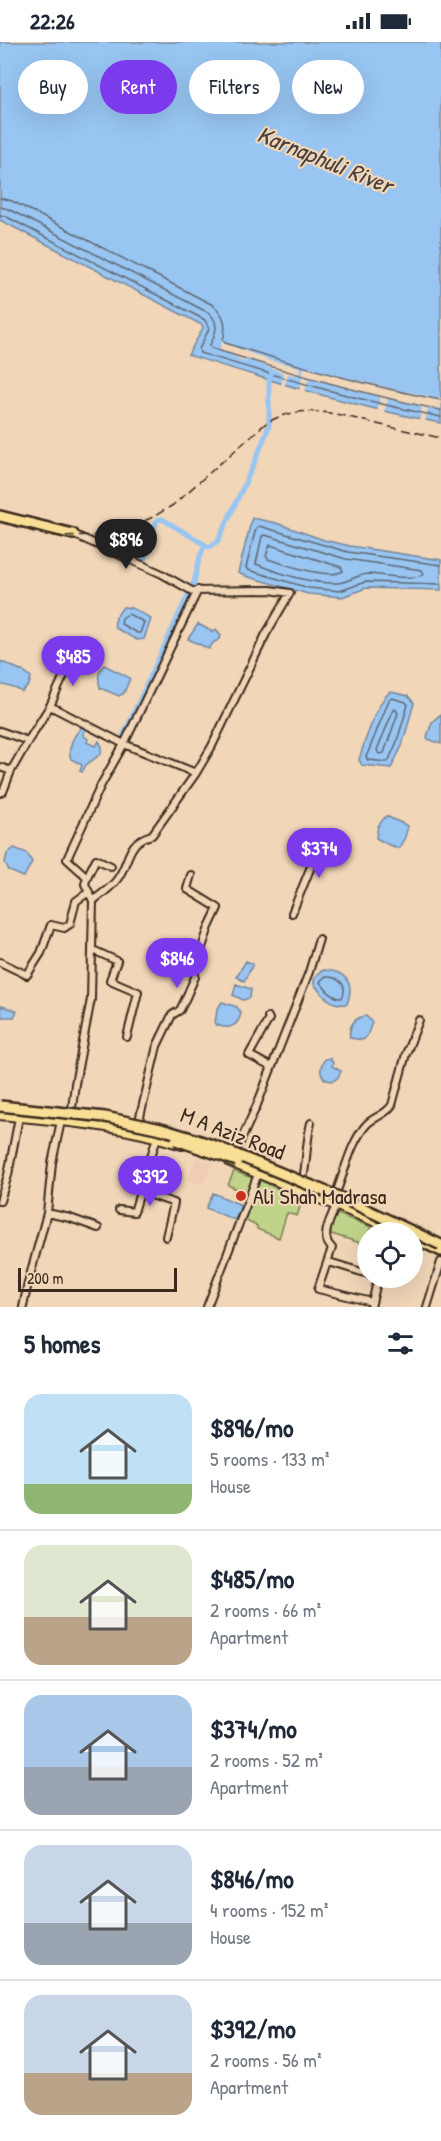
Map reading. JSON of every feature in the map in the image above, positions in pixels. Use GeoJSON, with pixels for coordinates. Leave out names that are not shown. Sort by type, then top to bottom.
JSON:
{"type":"FeatureCollection","features":[{"type":"Feature","properties":{"kind":"highway"},"geometry":{"type":"LineString","coordinates":[[0,516],[73,534]]}},
{"type":"Feature","properties":{"kind":"highway"},"geometry":{"type":"LineString","coordinates":[[0,1104],[105,1118],[161,1129],[197,1140],[346,1200],[441,1243]]}},
{"type":"Feature","properties":{"kind":"highway"},"geometry":{"type":"LineString","coordinates":[[0,1114],[104,1123],[160,1134],[222,1155],[381,1222]]}},
{"type":"Feature","properties":{"kind":"highway"},"geometry":{"type":"LineString","coordinates":[[423,1244],[441,1253]]}},
{"type":"Feature","properties":{"kind":"main road","name":"M A Aziz Road"},"geometry":{"type":"LineString","coordinates":[[0,1104],[72,1110],[162,1126],[236,1151],[303,1179],[441,1243]]}},
{"type":"Feature","properties":{"kind":"main road","name":"M A Aziz Road"},"geometry":{"type":"LineString","coordinates":[[0,1114],[70,1122],[157,1137],[212,1155],[336,1205],[372,1222]]}},
{"type":"Feature","properties":{"kind":"street"},"geometry":{"type":"LineString","coordinates":[[73,534],[193,590],[270,590],[290,593],[266,634],[223,726],[196,773],[152,834],[141,838],[134,844],[116,881],[93,901]]}},
{"type":"Feature","properties":{"kind":"street"},"geometry":{"type":"LineString","coordinates":[[87,877],[67,859],[101,785],[124,744],[193,590]]}},
{"type":"Feature","properties":{"kind":"street"},"geometry":{"type":"LineString","coordinates":[[0,793],[3,792],[11,771],[50,706],[72,658]]}},
{"type":"Feature","properties":{"kind":"street"},"geometry":{"type":"LineString","coordinates":[[50,706],[124,744],[196,773]]}},
{"type":"Feature","properties":{"kind":"street"},"geometry":{"type":"LineString","coordinates":[[0,731],[28,741]]}},
{"type":"Feature","properties":{"kind":"street"},"geometry":{"type":"LineString","coordinates":[[0,767],[11,771]]}},
{"type":"Feature","properties":{"kind":"street"},"geometry":{"type":"LineString","coordinates":[[292,913],[323,837]]}},
{"type":"Feature","properties":{"kind":"street"},"geometry":{"type":"LineString","coordinates":[[70,1122],[92,999],[93,901],[85,884],[96,859],[111,866]]}},
{"type":"Feature","properties":{"kind":"street"},"geometry":{"type":"LineString","coordinates":[[139,1121],[158,1046],[172,1015],[180,1010],[195,977],[195,969],[218,907],[187,889],[191,875]]}},
{"type":"Feature","properties":{"kind":"street"},"geometry":{"type":"LineString","coordinates":[[0,962],[27,975],[41,953],[51,925],[64,928],[70,924],[76,901],[89,892]]}},
{"type":"Feature","properties":{"kind":"street"},"geometry":{"type":"LineString","coordinates":[[236,1151],[272,1067],[309,972],[319,939]]}},
{"type":"Feature","properties":{"kind":"street"},"geometry":{"type":"LineString","coordinates":[[93,950],[117,961],[110,980],[138,992],[127,1037]]}},
{"type":"Feature","properties":{"kind":"street"},"geometry":{"type":"LineString","coordinates":[[268,1017],[249,1055],[272,1067]]}},
{"type":"Feature","properties":{"kind":"street"},"geometry":{"type":"LineString","coordinates":[[336,1193],[360,1133],[367,1124],[388,1112],[392,1105],[406,1054],[419,1020]]}},
{"type":"Feature","properties":{"kind":"street"},"geometry":{"type":"LineString","coordinates":[[0,1201],[8,1175],[19,1117]]}},
{"type":"Feature","properties":{"kind":"street"},"geometry":{"type":"LineString","coordinates":[[23,1307],[47,1213],[52,1163],[61,1121]]}},
{"type":"Feature","properties":{"kind":"street"},"geometry":{"type":"LineString","coordinates":[[303,1179],[306,1146],[312,1123]]}},
{"type":"Feature","properties":{"kind":"street"},"geometry":{"type":"LineString","coordinates":[[119,1210],[133,1213],[157,1137]]}},
{"type":"Feature","properties":{"kind":"street"},"geometry":{"type":"LineString","coordinates":[[207,1307],[258,1174]]}},
{"type":"Feature","properties":{"kind":"street"},"geometry":{"type":"LineString","coordinates":[[140,1191],[174,1203],[166,1237]]}},
{"type":"Feature","properties":{"kind":"street"},"geometry":{"type":"LineString","coordinates":[[336,1205],[325,1236],[332,1248],[318,1289],[372,1305],[376,1288]]}},
{"type":"Feature","properties":{"kind":"street"},"geometry":{"type":"LineString","coordinates":[[47,1213],[98,1228]]}},
{"type":"Feature","properties":{"kind":"street"},"geometry":{"type":"LineString","coordinates":[[329,1262],[357,1271]]}},
{"type":"Feature","properties":{"kind":"street"},"geometry":{"type":"LineString","coordinates":[[427,1307],[441,1262]]}},
{"type":"Feature","properties":{"kind":"shaded area"},"geometry":{"type":"Polygon","coordinates":[[[196,1157],[213,1163],[203,1185],[188,1180],[196,1157]]]}},
{"type":"Feature","properties":{"kind":"green space"},"geometry":{"type":"Polygon","coordinates":[[[234,1171],[255,1179],[248,1194],[228,1185],[234,1171]]]}},
{"type":"Feature","properties":{"kind":"green space"},"geometry":{"type":"Polygon","coordinates":[[[258,1179],[302,1201],[297,1216],[287,1213],[279,1238],[257,1229],[257,1226],[242,1219],[258,1179]]]}},
{"type":"Feature","properties":{"kind":"green space"},"geometry":{"type":"Polygon","coordinates":[[[335,1213],[358,1222],[357,1242],[328,1233],[335,1213]]]}},
{"type":"Feature","properties":{"kind":"water","name":"Karnaphuli River"},"geometry":{"type":"Polygon","coordinates":[[[0,42],[441,42],[441,423],[345,401],[188,355],[203,328],[202,325],[0,220],[0,42]]]}},
{"type":"Feature","properties":{"kind":"water"},"geometry":{"type":"Polygon","coordinates":[[[252,518],[350,546],[441,560],[441,590],[366,588],[342,597],[308,594],[245,576],[238,573],[252,518]]]}},
{"type":"Feature","properties":{"kind":"water"},"geometry":{"type":"Polygon","coordinates":[[[123,607],[134,609],[151,619],[144,639],[137,640],[115,628],[115,619],[123,607]]]}},
{"type":"Feature","properties":{"kind":"water"},"geometry":{"type":"Polygon","coordinates":[[[198,624],[213,632],[216,629],[221,635],[220,639],[209,649],[188,639],[198,624]]]}},
{"type":"Feature","properties":{"kind":"water"},"geometry":{"type":"Polygon","coordinates":[[[0,661],[31,677],[29,685],[22,692],[0,684],[0,661]]]}},
{"type":"Feature","properties":{"kind":"water"},"geometry":{"type":"Polygon","coordinates":[[[104,665],[130,678],[124,693],[119,696],[100,688],[100,670],[104,665]]]}},
{"type":"Feature","properties":{"kind":"water"},"geometry":{"type":"Polygon","coordinates":[[[391,692],[408,696],[414,703],[402,746],[391,768],[362,765],[359,760],[372,722],[386,695],[391,692]]]}},
{"type":"Feature","properties":{"kind":"water"},"geometry":{"type":"Polygon","coordinates":[[[441,714],[441,744],[427,737],[432,722],[441,714]]]}},
{"type":"Feature","properties":{"kind":"water"},"geometry":{"type":"Polygon","coordinates":[[[82,727],[85,729],[83,735],[88,739],[87,742],[96,746],[99,741],[102,747],[101,754],[86,765],[82,772],[80,771],[82,765],[71,759],[70,747],[82,727]]]}},
{"type":"Feature","properties":{"kind":"water"},"geometry":{"type":"Polygon","coordinates":[[[386,816],[408,826],[399,848],[376,838],[378,826],[386,816]]]}},
{"type":"Feature","properties":{"kind":"water"},"geometry":{"type":"Polygon","coordinates":[[[14,848],[27,853],[32,862],[24,877],[9,871],[5,863],[7,854],[14,848]]]}},
{"type":"Feature","properties":{"kind":"water"},"geometry":{"type":"Polygon","coordinates":[[[246,961],[253,964],[244,981],[236,977],[246,961]]]}},
{"type":"Feature","properties":{"kind":"water"},"geometry":{"type":"Polygon","coordinates":[[[324,970],[338,973],[347,979],[350,990],[347,1004],[332,1001],[324,996],[314,984],[316,975],[324,970]]]}},
{"type":"Feature","properties":{"kind":"water"},"geometry":{"type":"Polygon","coordinates":[[[236,984],[251,989],[250,998],[243,1000],[233,995],[236,984]]]}},
{"type":"Feature","properties":{"kind":"water"},"geometry":{"type":"Polygon","coordinates":[[[222,1002],[237,1007],[241,1013],[235,1025],[224,1027],[215,1024],[217,1010],[222,1002]]]}},
{"type":"Feature","properties":{"kind":"water"},"geometry":{"type":"Polygon","coordinates":[[[2,1006],[17,1011],[14,1017],[2,1017],[0,1009],[2,1006]]]}},
{"type":"Feature","properties":{"kind":"water"},"geometry":{"type":"Polygon","coordinates":[[[366,1016],[372,1022],[367,1036],[363,1040],[350,1038],[353,1023],[358,1018],[366,1016]]]}},
{"type":"Feature","properties":{"kind":"water"},"geometry":{"type":"Polygon","coordinates":[[[330,1058],[332,1066],[341,1071],[337,1079],[333,1081],[325,1079],[321,1072],[325,1059],[330,1058]]]}},
{"type":"Feature","properties":{"kind":"water"},"geometry":{"type":"Polygon","coordinates":[[[213,1193],[241,1205],[235,1220],[206,1208],[213,1193]]]}},
{"type":"Feature","properties":{"kind":"pier"},"geometry":{"type":"Polygon","coordinates":[[[222,342],[271,361],[300,367],[299,376],[288,374],[284,388],[281,387],[283,373],[247,359],[246,362],[219,350],[222,342]]]}},
{"type":"Feature","properties":{"kind":"pier"},"geometry":{"type":"Polygon","coordinates":[[[304,367],[441,398],[441,410],[428,408],[425,423],[419,422],[422,406],[388,399],[384,413],[377,413],[380,397],[308,378],[305,394],[299,392],[304,367]]]}},
{"type":"Feature","properties":{"kind":"waterway"},"geometry":{"type":"LineString","coordinates":[[144,560],[157,520],[162,519],[209,547],[218,541],[269,426],[271,374]]}},
{"type":"Feature","properties":{"kind":"waterway"},"geometry":{"type":"LineString","coordinates":[[123,736],[194,582],[205,545]]}},
{"type":"Feature","properties":{"kind":"railway"},"geometry":{"type":"LineString","coordinates":[[0,522],[44,535],[57,536],[98,535],[124,530],[173,505],[265,424],[292,413],[334,414],[441,438]]}},
{"type":"Feature","properties":{"kind":"place","name":"Ali Shah Madrasa"},"geometry":{"type":"Point","coordinates":[241,1196]}}]}
